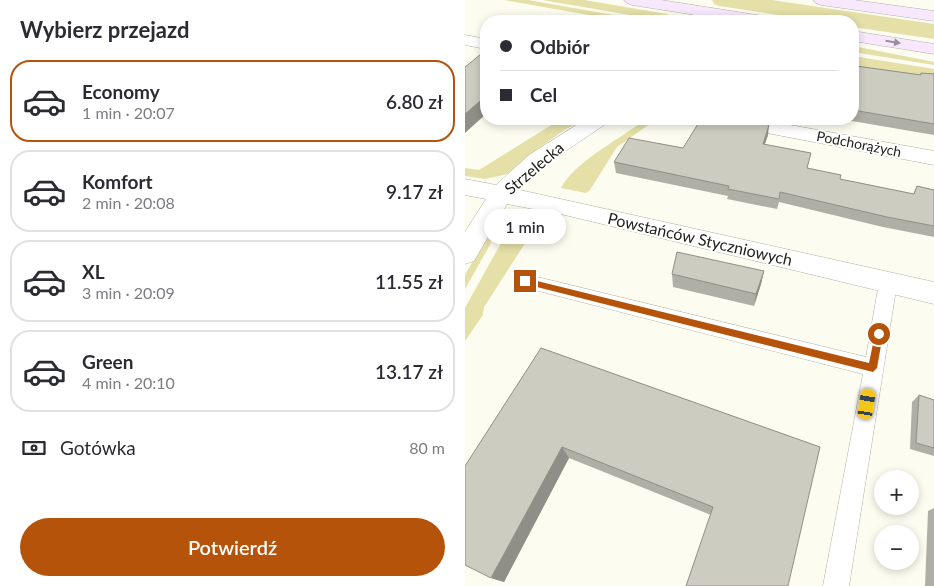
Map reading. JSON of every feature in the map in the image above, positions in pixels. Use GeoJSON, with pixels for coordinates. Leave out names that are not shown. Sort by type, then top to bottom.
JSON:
{"type":"FeatureCollection","features":[{"type":"Feature","properties":{"kind":"main road"},"geometry":{"type":"LineString","coordinates":[[632,0],[667,6]]}},
{"type":"Feature","properties":{"kind":"main road"},"geometry":{"type":"LineString","coordinates":[[821,0],[934,16]]}},
{"type":"Feature","properties":{"kind":"main road"},"geometry":{"type":"LineString","coordinates":[[715,14],[722,15]]}},
{"type":"Feature","properties":{"kind":"main road"},"geometry":{"type":"LineString","coordinates":[[859,37],[934,48]]}},
{"type":"Feature","properties":{"kind":"street"},"geometry":{"type":"LineString","coordinates":[[667,6],[689,13],[715,14]]}},
{"type":"Feature","properties":{"kind":"street"},"geometry":{"type":"LineString","coordinates":[[465,40],[480,43]]}},
{"type":"Feature","properties":{"kind":"street","name":"Strzelecka"},"geometry":{"type":"LineString","coordinates":[[465,254],[501,194],[537,160],[591,125]]}},
{"type":"Feature","properties":{"kind":"street","name":"Podchorążych"},"geometry":{"type":"LineString","coordinates":[[757,125],[934,158]]}},
{"type":"Feature","properties":{"kind":"street","name":"Powstańców Styczniowych"},"geometry":{"type":"LineString","coordinates":[[465,187],[934,293]]}},
{"type":"Feature","properties":{"kind":"lane"},"geometry":{"type":"LineString","coordinates":[[525,281],[873,368]]}},
{"type":"Feature","properties":{"kind":"lane"},"geometry":{"type":"LineString","coordinates":[[836,586],[888,283]]}},
{"type":"Feature","properties":{"kind":"shaded area"},"geometry":{"type":"Polygon","coordinates":[[[504,0],[528,0],[614,15],[589,15],[504,0]]]}},
{"type":"Feature","properties":{"kind":"shaded area"},"geometry":{"type":"Polygon","coordinates":[[[542,0],[584,0],[668,15],[630,15],[542,0]]]}},
{"type":"Feature","properties":{"kind":"shaded area"},"geometry":{"type":"Polygon","coordinates":[[[712,0],[772,0],[934,24],[934,39],[859,28],[859,15],[778,15],[714,4],[712,0]]]}},
{"type":"Feature","properties":{"kind":"shaded area"},"geometry":{"type":"Polygon","coordinates":[[[859,47],[934,62],[934,65],[859,53],[859,47]]]}},
{"type":"Feature","properties":{"kind":"shaded area"},"geometry":{"type":"Polygon","coordinates":[[[859,57],[934,69],[934,83],[859,71],[859,57]]]}},
{"type":"Feature","properties":{"kind":"shaded area"},"geometry":{"type":"Polygon","coordinates":[[[551,125],[574,125],[536,150],[508,174],[485,179],[465,176],[465,168],[479,170],[551,125]]]}},
{"type":"Feature","properties":{"kind":"shaded area"},"geometry":{"type":"Polygon","coordinates":[[[638,125],[648,125],[617,147],[590,190],[586,193],[561,188],[575,170],[596,153],[638,125]]]}},
{"type":"Feature","properties":{"kind":"shaded area"},"geometry":{"type":"Polygon","coordinates":[[[518,222],[532,223],[533,231],[484,307],[483,315],[465,341],[465,308],[506,234],[518,222]]]}},
{"type":"Feature","properties":{"kind":"shaded area"},"geometry":{"type":"Polygon","coordinates":[[[486,238],[490,239],[491,243],[465,289],[465,275],[486,238]]]}},
{"type":"Feature","properties":{"kind":"building"},"geometry":{"type":"Polygon","coordinates":[[[480,55],[480,101],[465,114],[465,67],[480,55]]]}},
{"type":"Feature","properties":{"kind":"building"},"geometry":{"type":"Polygon","coordinates":[[[859,66],[921,75],[921,73],[934,74],[934,124],[859,111],[859,66]]]}},
{"type":"Feature","properties":{"kind":"building"},"geometry":{"type":"Polygon","coordinates":[[[697,125],[769,125],[763,144],[811,153],[807,168],[841,175],[840,179],[914,194],[917,186],[934,190],[934,226],[780,192],[779,199],[728,189],[729,186],[614,162],[629,138],[683,148],[697,125]]]}},
{"type":"Feature","properties":{"kind":"building"},"geometry":{"type":"Polygon","coordinates":[[[677,252],[764,271],[756,294],[672,274],[677,252]]]}},
{"type":"Feature","properties":{"kind":"building"},"geometry":{"type":"Polygon","coordinates":[[[541,348],[820,447],[788,586],[686,586],[713,507],[562,447],[491,578],[465,565],[465,466],[541,348]]]}},
{"type":"Feature","properties":{"kind":"building"},"geometry":{"type":"Polygon","coordinates":[[[919,395],[934,400],[934,448],[916,443],[919,395]]]}},
{"type":"Feature","properties":{"kind":"route"},"geometry":{"type":"LineString","coordinates":[[525,281],[873,368],[879,334]]}}]}
